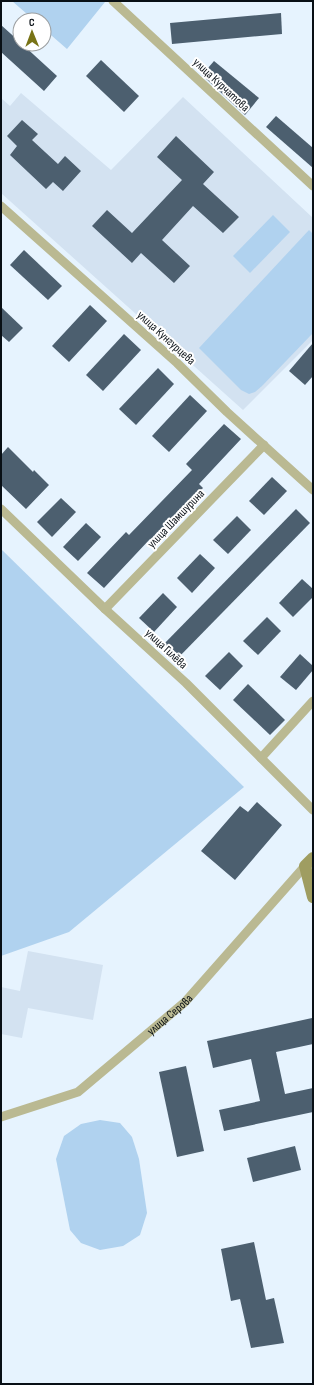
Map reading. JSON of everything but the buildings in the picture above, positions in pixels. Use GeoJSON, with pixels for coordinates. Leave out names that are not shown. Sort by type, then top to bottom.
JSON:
{"type":"FeatureCollection","features":[{"type":"Feature","properties":{"kind":"main road","name":"улица Серова"},"geometry":{"type":"LineString","coordinates":[[309,862],[313,898]]}},
{"type":"Feature","properties":{"kind":"street","name":"улица Курчатова"},"geometry":{"type":"LineString","coordinates":[[113,1],[313,186]]}},
{"type":"Feature","properties":{"kind":"street","name":"улица Кунгурцева"},"geometry":{"type":"LineString","coordinates":[[1,206],[177,363],[227,412],[313,490]]}},
{"type":"Feature","properties":{"kind":"street","name":"улица Шамшурина"},"geometry":{"type":"LineString","coordinates":[[105,609],[264,445]]}},
{"type":"Feature","properties":{"kind":"street","name":"улица Гилёва"},"geometry":{"type":"LineString","coordinates":[[1,509],[105,609],[186,683],[313,810]]}},
{"type":"Feature","properties":{"kind":"street"},"geometry":{"type":"LineString","coordinates":[[261,758],[313,701]]}},
{"type":"Feature","properties":{"kind":"street","name":"улица Серова"},"geometry":{"type":"LineString","coordinates":[[1,1117],[78,1092],[185,1002],[309,862]]}},
{"type":"Feature","properties":{"kind":"shaded area"},"geometry":{"type":"Polygon","coordinates":[[[12,1],[105,2],[67,49],[52,36],[52,12],[25,12],[12,1]]]}},
{"type":"Feature","properties":{"kind":"shaded area"},"geometry":{"type":"Polygon","coordinates":[[[21,93],[111,170],[183,97],[313,218],[313,340],[243,410],[1,193],[1,98],[10,106],[21,93]]]}},
{"type":"Feature","properties":{"kind":"shaded area"},"geometry":{"type":"Polygon","coordinates":[[[273,215],[290,232],[250,273],[233,256],[273,215]]]}},
{"type":"Feature","properties":{"kind":"shaded area"},"geometry":{"type":"Polygon","coordinates":[[[309,230],[313,234],[313,333],[262,386],[255,392],[249,394],[241,390],[199,348],[309,230]]]}},
{"type":"Feature","properties":{"kind":"shaded area"},"geometry":{"type":"Polygon","coordinates":[[[1,549],[244,787],[69,932],[1,956],[1,549]]]}},
{"type":"Feature","properties":{"kind":"shaded area"},"geometry":{"type":"Polygon","coordinates":[[[28,951],[103,965],[93,1020],[28,1008],[22,1038],[1,1034],[1,987],[20,991],[28,951]]]}},
{"type":"Feature","properties":{"kind":"shaded area"},"geometry":{"type":"Polygon","coordinates":[[[100,1120],[120,1123],[132,1137],[139,1159],[147,1213],[140,1235],[123,1246],[100,1250],[81,1243],[70,1230],[56,1159],[64,1136],[81,1124],[100,1120]]]}}]}
